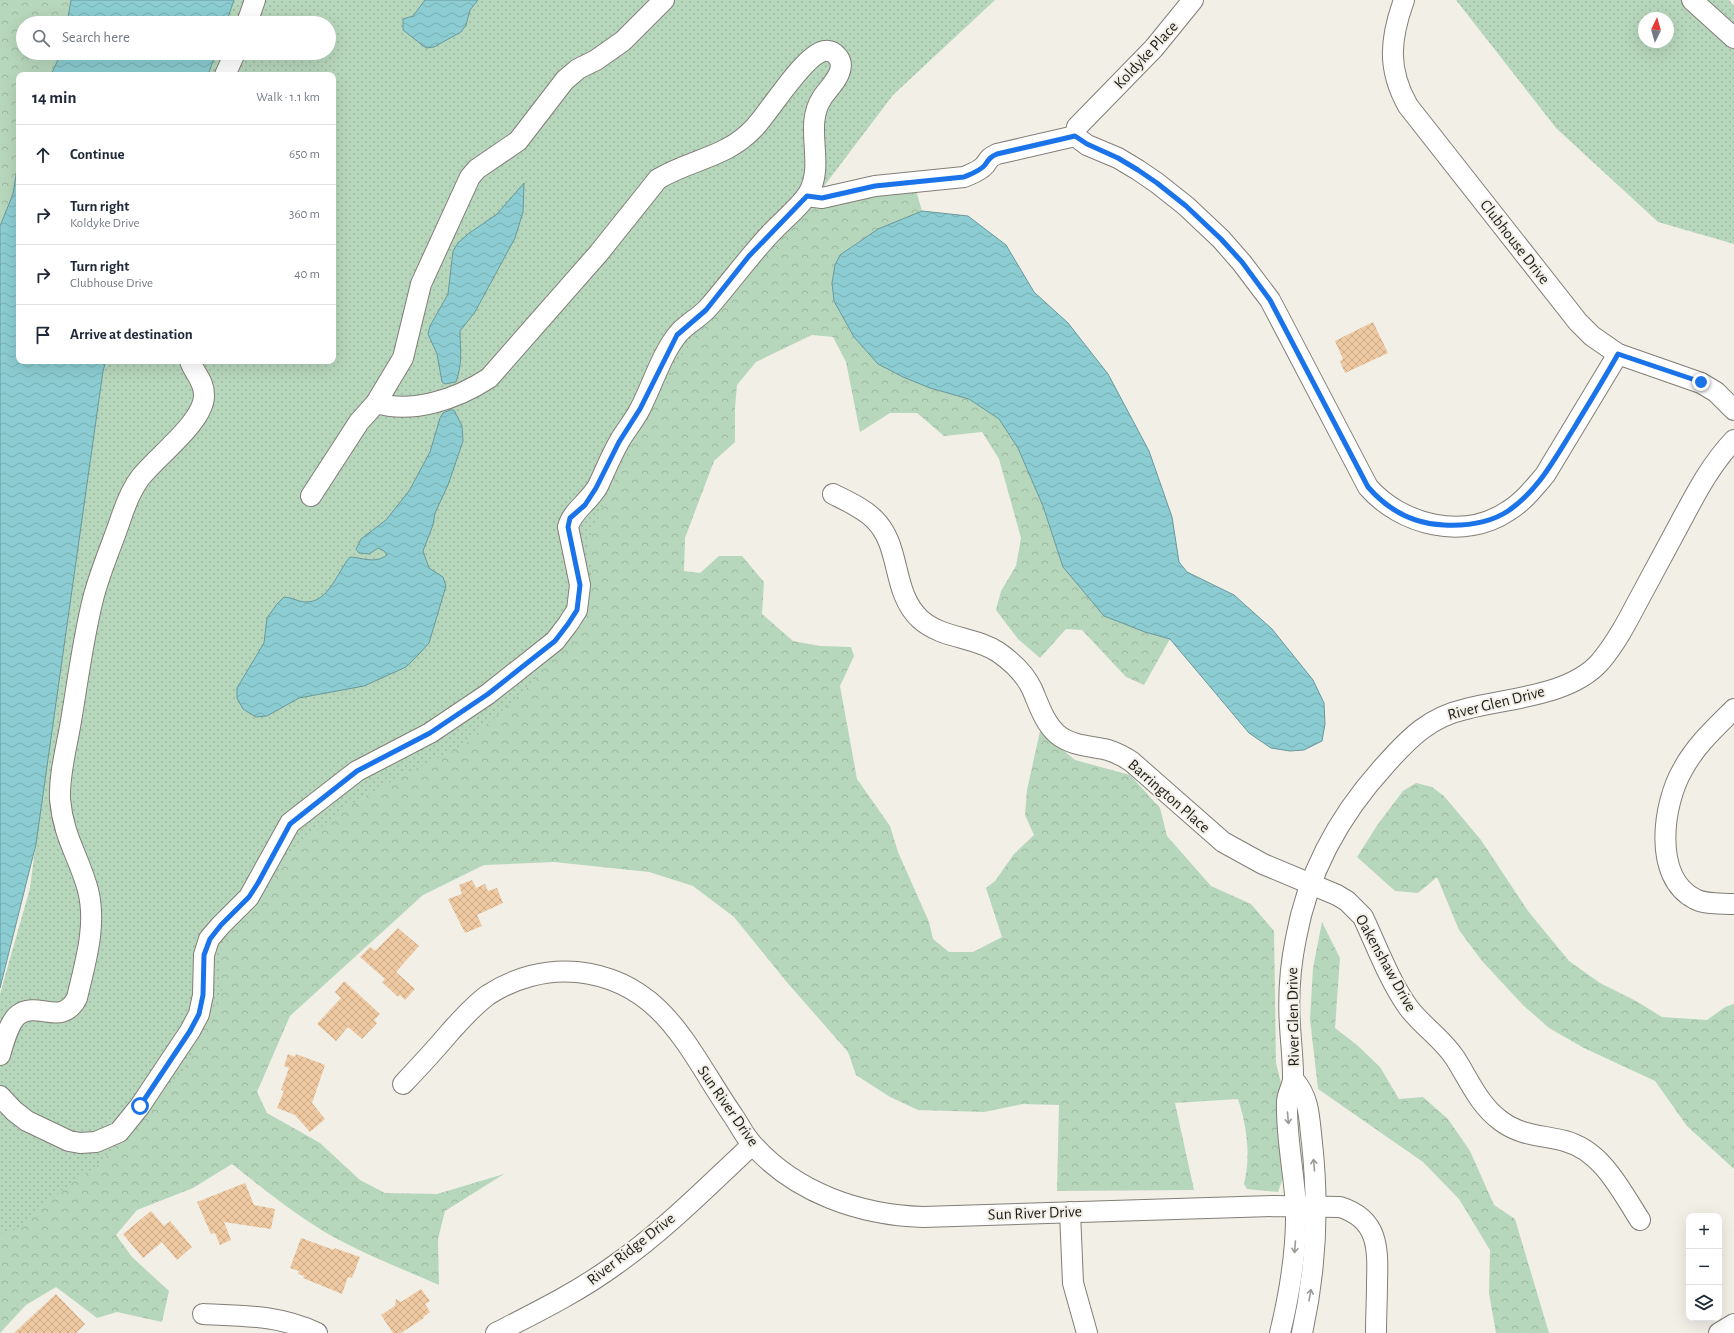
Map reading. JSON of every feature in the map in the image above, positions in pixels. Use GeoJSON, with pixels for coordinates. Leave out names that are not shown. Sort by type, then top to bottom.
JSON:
{"type":"FeatureCollection","features":[{"type":"Feature","properties":{"kind":"street"},"geometry":{"type":"LineString","coordinates":[[249,16],[255,0]]}},
{"type":"Feature","properties":{"kind":"street"},"geometry":{"type":"LineString","coordinates":[[311,496],[359,422],[376,403],[403,358],[421,284],[470,177],[477,169],[518,141],[565,80],[623,41],[664,0]]}},
{"type":"Feature","properties":{"kind":"street","name":"Koldyke Place"},"geometry":{"type":"LineString","coordinates":[[1075,136],[1078,127],[1154,48],[1193,0]]}},
{"type":"Feature","properties":{"kind":"street","name":"Clubhouse Drive"},"geometry":{"type":"LineString","coordinates":[[1404,0],[1394,31],[1392,49],[1393,72],[1398,90],[1408,106],[1578,322],[1592,336],[1618,354],[1701,382],[1716,392],[1734,410]]}},
{"type":"Feature","properties":{"kind":"street"},"geometry":{"type":"LineString","coordinates":[[1692,0],[1734,38]]}},
{"type":"Feature","properties":{"kind":"street"},"geometry":{"type":"LineString","coordinates":[[0,1096],[14,1111],[27,1120],[69,1141],[80,1144],[96,1142],[119,1132],[128,1123],[190,1031],[199,1014],[203,995],[204,955],[210,939],[221,925],[249,897],[290,824],[357,771],[430,733],[488,694],[555,641],[577,610],[580,585],[568,527],[570,518],[585,505],[596,488],[619,442],[640,409],[677,335],[706,310],[749,256],[807,196],[814,182],[817,165],[814,115],[823,96],[839,75],[840,67],[837,56],[832,51],[824,51],[808,61],[776,98],[765,116],[742,140],[718,154],[668,173],[658,179],[598,254],[489,378],[475,387],[459,394],[416,406],[391,407],[376,403]]}},
{"type":"Feature","properties":{"kind":"street"},"geometry":{"type":"LineString","coordinates":[[226,72],[232,60]]}},
{"type":"Feature","properties":{"kind":"street"},"geometry":{"type":"LineString","coordinates":[[807,196],[822,198],[875,186],[964,177],[978,171],[985,165],[989,158],[997,154],[1075,136],[1087,144],[1125,162],[1157,183],[1186,206],[1221,239],[1242,262],[1270,300],[1368,487],[1388,507],[1404,516],[1435,525],[1452,526],[1487,521],[1508,512],[1545,475],[1618,354]]}},
{"type":"Feature","properties":{"kind":"street"},"geometry":{"type":"LineString","coordinates":[[0,1055],[13,1021],[18,1015],[27,1011],[37,1010],[59,1013],[71,1008],[76,998],[81,980],[91,929],[91,906],[84,879],[67,837],[60,798],[63,768],[84,645],[93,598],[107,556],[132,491],[144,473],[199,415],[204,396],[203,386],[200,377],[192,364]]}},
{"type":"Feature","properties":{"kind":"street","name":"River Glen Drive"},"geometry":{"type":"LineString","coordinates":[[1280,1333],[1306,1206],[1315,1178],[1307,1104],[1303,1090],[1294,1080],[1290,1026],[1290,980],[1296,937],[1311,883],[1326,850],[1351,807],[1394,755],[1428,723],[1446,715],[1466,709],[1558,688],[1590,672],[1599,663],[1613,645],[1629,618],[1712,465],[1734,440]]}},
{"type":"Feature","properties":{"kind":"street","name":"Barrington Place"},"geometry":{"type":"LineString","coordinates":[[833,494],[860,508],[874,519],[886,533],[892,550],[901,587],[913,612],[921,620],[936,630],[986,646],[1006,658],[1025,677],[1041,712],[1052,729],[1058,735],[1082,746],[1120,754],[1132,762],[1223,842],[1263,864],[1311,883]]}},
{"type":"Feature","properties":{"kind":"street"},"geometry":{"type":"LineString","coordinates":[[1734,709],[1698,745],[1682,770],[1671,800],[1666,833],[1667,858],[1671,871],[1682,888],[1694,899],[1704,902],[1734,904]]}},
{"type":"Feature","properties":{"kind":"street","name":"Oakenshaw Drive"},"geometry":{"type":"LineString","coordinates":[[1311,883],[1347,901],[1363,917],[1396,987],[1405,1002],[1415,1016],[1445,1045],[1479,1098],[1489,1110],[1502,1122],[1518,1131],[1530,1135],[1564,1140],[1588,1150],[1598,1158],[1640,1220]]}},
{"type":"Feature","properties":{"kind":"street","name":"Sun River Drive"},"geometry":{"type":"LineString","coordinates":[[403,1084],[471,1009],[488,995],[528,976],[555,972],[586,973],[608,978],[638,992],[650,1000],[668,1018],[752,1145],[794,1180],[844,1204],[894,1216],[923,1217],[1306,1206],[1332,1206],[1350,1210],[1370,1229],[1377,1247],[1376,1333]]}},
{"type":"Feature","properties":{"kind":"street","name":"River Ridge Drive"},"geometry":{"type":"LineString","coordinates":[[496,1333],[568,1295],[616,1265],[650,1239],[752,1145]]}},
{"type":"Feature","properties":{"kind":"street","name":"River Glen Drive"},"geometry":{"type":"LineString","coordinates":[[1302,1333],[1313,1278],[1306,1206]]}},
{"type":"Feature","properties":{"kind":"street"},"geometry":{"type":"LineString","coordinates":[[1070,1212],[1073,1283],[1087,1333]]}},
{"type":"Feature","properties":{"kind":"street"},"geometry":{"type":"LineString","coordinates":[[203,1314],[261,1316],[282,1319],[317,1333]]}},
{"type":"Feature","properties":{"kind":"street"},"geometry":{"type":"LineString","coordinates":[[1719,1333],[1734,1324]]}},
{"type":"Feature","properties":{"kind":"green space"},"geometry":{"type":"Polygon","coordinates":[[[0,0],[71,0],[68,16],[16,16],[16,60],[62,60],[60,72],[16,72],[16,186],[0,226],[0,0]]]}},
{"type":"Feature","properties":{"kind":"green space"},"geometry":{"type":"Polygon","coordinates":[[[233,0],[995,0],[893,95],[697,354],[601,603],[192,1082],[0,1271],[0,994],[30,888],[66,606],[103,371],[106,364],[336,364],[336,72],[208,72],[212,60],[336,60],[336,16],[227,16],[233,0]]]}},
{"type":"Feature","properties":{"kind":"green space"},"geometry":{"type":"Polygon","coordinates":[[[1456,0],[1729,0],[1734,6],[1734,244],[1658,222],[1556,128],[1456,0]]]}},
{"type":"Feature","properties":{"kind":"green space"},"geometry":{"type":"Polygon","coordinates":[[[915,187],[922,211],[878,229],[930,388],[969,399],[999,419],[1018,448],[1043,506],[1063,567],[1104,616],[1145,632],[1170,639],[1144,685],[1126,677],[1082,630],[1066,629],[1040,658],[1018,639],[996,610],[1001,591],[1016,566],[1021,538],[999,459],[982,432],[944,436],[917,413],[890,413],[860,432],[846,362],[833,337],[812,335],[756,362],[737,385],[735,442],[714,461],[685,538],[684,571],[700,573],[719,556],[742,556],[764,582],[762,614],[793,641],[820,646],[851,647],[854,656],[840,686],[857,779],[890,826],[898,852],[929,922],[933,939],[949,952],[973,952],[1002,937],[986,888],[995,881],[1014,854],[1034,835],[1025,815],[1027,790],[1040,731],[1075,760],[1130,775],[1160,808],[1167,836],[1211,886],[1251,904],[1274,931],[1276,1063],[1281,1083],[1285,1158],[1283,1178],[1278,1192],[1247,1189],[1244,1184],[1248,1152],[1244,1120],[1238,1099],[1175,1103],[1194,1190],[1057,1191],[1059,1105],[1023,1104],[984,1112],[918,1110],[890,1097],[856,1075],[848,1052],[785,980],[734,917],[693,886],[649,872],[554,862],[484,865],[423,895],[290,1016],[257,1092],[267,1113],[320,1143],[360,1180],[385,1193],[437,1194],[504,1174],[445,1211],[438,1239],[439,1285],[365,1253],[323,1231],[288,1207],[232,1164],[193,1188],[137,1210],[116,1235],[132,1257],[169,1291],[162,1322],[117,1312],[97,1318],[56,1287],[26,1305],[0,1333],[0,1234],[18,1229],[61,1191],[99,1164],[182,1074],[222,990],[219,957],[229,928],[250,910],[293,850],[346,807],[403,775],[463,746],[525,690],[581,621],[593,575],[587,549],[593,526],[635,437],[688,344],[776,240],[810,205],[915,187]]]}},
{"type":"Feature","properties":{"kind":"green space"},"geometry":{"type":"Polygon","coordinates":[[[1416,783],[1432,787],[1444,796],[1481,840],[1528,911],[1569,961],[1600,983],[1636,1001],[1662,1017],[1707,1020],[1725,1007],[1734,1004],[1734,1169],[1687,1126],[1655,1081],[1584,1048],[1549,1028],[1523,1005],[1482,961],[1459,930],[1437,877],[1418,893],[1395,891],[1357,857],[1378,824],[1403,791],[1416,783]]]}},
{"type":"Feature","properties":{"kind":"green space"},"geometry":{"type":"Polygon","coordinates":[[[1322,922],[1340,958],[1335,1028],[1357,1045],[1380,1067],[1399,1099],[1423,1097],[1448,1119],[1470,1151],[1494,1205],[1515,1219],[1549,1333],[1496,1333],[1489,1293],[1490,1250],[1459,1199],[1423,1162],[1318,1089],[1310,1019],[1313,968],[1322,922]]]}},
{"type":"Feature","properties":{"kind":"water"},"geometry":{"type":"Polygon","coordinates":[[[71,0],[234,0],[228,16],[68,16],[71,0]]]}},
{"type":"Feature","properties":{"kind":"water"},"geometry":{"type":"Polygon","coordinates":[[[425,0],[478,0],[470,10],[466,25],[461,32],[434,47],[426,48],[403,30],[403,19],[413,16],[425,0]]]}},
{"type":"Feature","properties":{"kind":"water"},"geometry":{"type":"Polygon","coordinates":[[[58,60],[213,60],[209,72],[52,72],[58,60]]]}},
{"type":"Feature","properties":{"kind":"water"},"geometry":{"type":"Polygon","coordinates":[[[16,175],[16,364],[105,364],[36,844],[0,988],[0,226],[13,194],[16,175]]]}},
{"type":"Feature","properties":{"kind":"water"},"geometry":{"type":"Polygon","coordinates":[[[524,183],[523,212],[515,238],[475,312],[460,331],[460,368],[456,382],[445,384],[442,382],[437,354],[428,334],[430,326],[448,294],[453,251],[458,243],[468,234],[497,214],[524,183]]]}},
{"type":"Feature","properties":{"kind":"water"},"geometry":{"type":"Polygon","coordinates":[[[922,211],[968,216],[1006,245],[1034,292],[1068,323],[1108,374],[1149,451],[1172,517],[1179,562],[1187,572],[1234,595],[1272,629],[1313,680],[1324,703],[1325,724],[1322,741],[1304,750],[1290,751],[1271,748],[1249,733],[1170,639],[1145,632],[1104,616],[1063,567],[1043,506],[1018,448],[999,419],[969,399],[930,388],[903,377],[878,364],[854,337],[834,301],[832,283],[835,265],[840,255],[878,229],[922,211]]]}},
{"type":"Feature","properties":{"kind":"water"},"geometry":{"type":"Polygon","coordinates":[[[454,410],[462,426],[463,441],[448,485],[435,513],[433,525],[423,551],[429,568],[443,577],[446,586],[429,643],[406,667],[364,686],[299,698],[267,716],[256,717],[243,709],[237,698],[237,688],[264,643],[267,618],[284,597],[305,602],[320,598],[332,586],[350,557],[374,560],[383,558],[387,555],[384,551],[378,548],[369,554],[359,553],[356,549],[361,539],[386,520],[409,491],[430,452],[440,418],[443,413],[454,410]]]}},
{"type":"Feature","properties":{"kind":"building"},"geometry":{"type":"Polygon","coordinates":[[[1373,322],[1388,353],[1345,373],[1340,361],[1343,359],[1335,341],[1373,322]]]}},
{"type":"Feature","properties":{"kind":"building"},"geometry":{"type":"Polygon","coordinates":[[[472,880],[476,888],[485,884],[488,891],[497,888],[503,903],[477,915],[482,926],[465,933],[448,899],[462,894],[459,885],[472,880]]]}},
{"type":"Feature","properties":{"kind":"building"},"geometry":{"type":"Polygon","coordinates":[[[398,928],[419,946],[396,972],[415,989],[405,1000],[400,995],[398,997],[382,982],[385,979],[360,957],[370,947],[375,951],[398,928]]]}},
{"type":"Feature","properties":{"kind":"building"},"geometry":{"type":"Polygon","coordinates":[[[344,981],[380,1014],[374,1020],[377,1023],[362,1039],[348,1027],[336,1041],[317,1024],[341,998],[335,992],[344,981]]]}},
{"type":"Feature","properties":{"kind":"building"},"geometry":{"type":"Polygon","coordinates":[[[288,1054],[295,1057],[296,1054],[325,1065],[312,1103],[325,1119],[310,1132],[295,1115],[277,1108],[284,1091],[281,1090],[289,1068],[284,1066],[288,1054]]]}},
{"type":"Feature","properties":{"kind":"building"},"geometry":{"type":"Polygon","coordinates":[[[245,1183],[254,1205],[275,1209],[271,1229],[224,1222],[231,1240],[220,1245],[215,1233],[211,1234],[197,1202],[245,1183]]]}},
{"type":"Feature","properties":{"kind":"building"},"geometry":{"type":"Polygon","coordinates":[[[151,1211],[164,1226],[170,1221],[192,1247],[177,1260],[162,1242],[143,1258],[123,1234],[151,1211]]]}},
{"type":"Feature","properties":{"kind":"building"},"geometry":{"type":"Polygon","coordinates":[[[301,1238],[334,1250],[334,1248],[360,1257],[352,1278],[348,1277],[342,1294],[303,1278],[304,1276],[298,1274],[299,1271],[290,1268],[301,1238]]]}},
{"type":"Feature","properties":{"kind":"building"},"geometry":{"type":"Polygon","coordinates":[[[421,1289],[430,1301],[425,1304],[430,1312],[423,1317],[424,1318],[401,1333],[393,1333],[381,1315],[395,1306],[396,1299],[401,1302],[421,1289]]]}},
{"type":"Feature","properties":{"kind":"building"},"geometry":{"type":"Polygon","coordinates":[[[56,1294],[85,1324],[76,1333],[14,1333],[56,1294]]]}},
{"type":"Feature","properties":{"kind":"route"},"geometry":{"type":"LineString","coordinates":[[140,1106],[190,1031],[199,1014],[203,995],[204,955],[210,939],[221,925],[249,897],[258,883],[282,835],[290,824],[298,815],[357,771],[430,733],[488,694],[555,641],[568,624],[577,610],[580,597],[580,585],[568,527],[570,518],[585,505],[591,497],[619,442],[640,409],[663,360],[677,335],[706,310],[731,281],[749,256],[807,196],[822,198],[875,186],[940,178],[964,177],[978,171],[985,165],[989,158],[997,154],[1039,143],[1075,136],[1087,144],[1118,158],[1157,183],[1186,206],[1221,239],[1242,262],[1270,300],[1368,487],[1377,498],[1388,507],[1404,516],[1435,525],[1452,526],[1487,521],[1508,512],[1519,502],[1545,475],[1618,354],[1701,382]]}}]}
